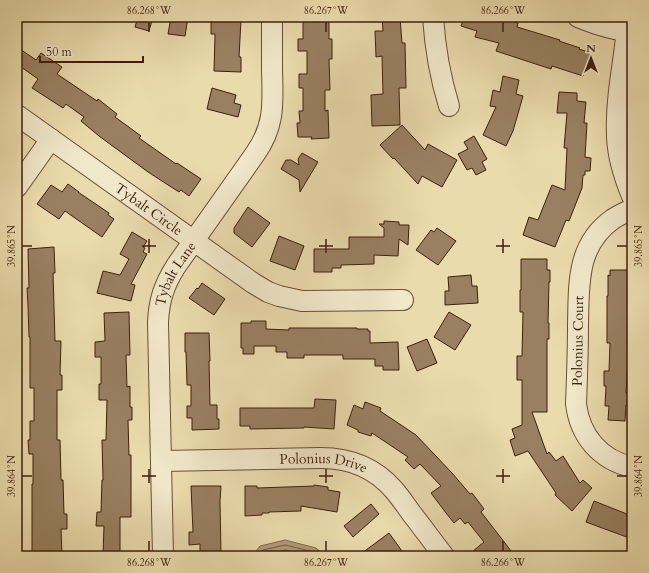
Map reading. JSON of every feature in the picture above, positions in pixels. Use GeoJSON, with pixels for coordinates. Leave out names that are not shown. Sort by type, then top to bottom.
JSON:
{"type":"FeatureCollection","features":[{"type":"Feature","properties":{"kind":"street","name":"Tybalt Lane"},"geometry":{"type":"LineString","coordinates":[[162,556],[158,322],[160,304],[165,286],[170,276],[256,154],[269,128],[273,104],[272,17]]}},
{"type":"Feature","properties":{"kind":"street"},"geometry":{"type":"LineString","coordinates":[[433,17],[438,62],[449,106]]}},
{"type":"Feature","properties":{"kind":"street"},"geometry":{"type":"LineString","coordinates":[[578,17],[604,27],[629,27],[617,103],[616,125],[621,164],[632,196]]}},
{"type":"Feature","properties":{"kind":"street","name":"Tybalt Circle"},"geometry":{"type":"LineString","coordinates":[[17,115],[253,283],[268,292],[302,301],[403,300]]}},
{"type":"Feature","properties":{"kind":"street"},"geometry":{"type":"LineString","coordinates":[[17,187],[51,139]]}},
{"type":"Feature","properties":{"kind":"street","name":"Polonius Court"},"geometry":{"type":"LineString","coordinates":[[632,209],[613,220],[600,232],[590,245],[583,261],[580,282],[576,404],[578,417],[582,428],[592,444],[611,460],[632,467]]}},
{"type":"Feature","properties":{"kind":"street","name":"Polonius Drive"},"geometry":{"type":"LineString","coordinates":[[161,461],[321,458],[346,460],[375,473],[394,490],[444,556]]}},
{"type":"Feature","properties":{"kind":"water"},"geometry":{"type":"Polygon","coordinates":[[[285,540],[316,548],[325,556],[252,556],[260,546],[285,540]]]}},
{"type":"Feature","properties":{"kind":"building"},"geometry":{"type":"Polygon","coordinates":[[[138,17],[153,17],[149,31],[135,27],[138,17]]]}},
{"type":"Feature","properties":{"kind":"building"},"geometry":{"type":"Polygon","coordinates":[[[171,17],[188,17],[185,36],[168,34],[171,17]]]}},
{"type":"Feature","properties":{"kind":"building"},"geometry":{"type":"Polygon","coordinates":[[[211,17],[230,17],[230,20],[241,20],[239,57],[241,57],[241,72],[214,71],[215,34],[211,34],[211,17]]]}},
{"type":"Feature","properties":{"kind":"building"},"geometry":{"type":"Polygon","coordinates":[[[303,17],[329,17],[329,39],[332,39],[332,59],[329,59],[330,90],[325,90],[325,111],[328,110],[329,138],[311,139],[312,137],[298,137],[297,123],[300,123],[299,111],[303,111],[303,88],[299,88],[299,74],[307,74],[307,51],[298,51],[298,39],[303,39],[303,17]]]}},
{"type":"Feature","properties":{"kind":"building"},"geometry":{"type":"Polygon","coordinates":[[[382,17],[400,17],[402,43],[405,43],[406,88],[399,88],[400,125],[372,126],[371,95],[383,94],[382,56],[376,57],[375,31],[383,31],[382,17]]]}},
{"type":"Feature","properties":{"kind":"building"},"geometry":{"type":"Polygon","coordinates":[[[464,17],[499,17],[518,23],[517,27],[560,40],[559,41],[591,53],[583,76],[552,66],[551,69],[496,51],[499,43],[475,37],[477,31],[461,26],[464,17]]]}},
{"type":"Feature","properties":{"kind":"building"},"geometry":{"type":"Polygon","coordinates":[[[17,47],[36,60],[41,53],[62,67],[57,74],[97,101],[98,99],[117,114],[115,117],[141,136],[139,138],[176,164],[177,163],[201,179],[189,196],[181,190],[179,192],[148,172],[99,136],[81,121],[84,117],[66,104],[63,108],[32,88],[38,79],[17,64],[17,47]]]}},
{"type":"Feature","properties":{"kind":"building"},"geometry":{"type":"Polygon","coordinates":[[[503,76],[519,80],[516,94],[523,96],[513,131],[506,146],[483,135],[496,107],[490,106],[493,90],[500,92],[503,76]]]}},
{"type":"Feature","properties":{"kind":"building"},"geometry":{"type":"Polygon","coordinates":[[[212,88],[236,95],[234,103],[241,105],[238,117],[207,109],[212,88]]]}},
{"type":"Feature","properties":{"kind":"building"},"geometry":{"type":"Polygon","coordinates":[[[559,92],[577,93],[577,101],[586,102],[584,123],[587,123],[585,157],[591,158],[590,171],[585,171],[585,175],[583,175],[582,188],[569,221],[566,220],[555,247],[523,235],[529,217],[538,220],[552,185],[565,190],[567,148],[564,148],[567,113],[557,113],[559,92]]]}},
{"type":"Feature","properties":{"kind":"building"},"geometry":{"type":"Polygon","coordinates":[[[402,125],[425,150],[428,144],[457,160],[442,187],[422,176],[418,184],[380,145],[402,125]]]}},
{"type":"Feature","properties":{"kind":"building"},"geometry":{"type":"Polygon","coordinates":[[[474,136],[487,159],[482,162],[486,170],[476,175],[472,168],[467,170],[458,154],[468,149],[464,142],[474,136]]]}},
{"type":"Feature","properties":{"kind":"building"},"geometry":{"type":"Polygon","coordinates":[[[302,153],[318,162],[300,192],[299,180],[281,169],[286,160],[291,160],[299,165],[298,159],[302,153]]]}},
{"type":"Feature","properties":{"kind":"building"},"geometry":{"type":"Polygon","coordinates":[[[68,184],[109,213],[108,215],[114,219],[102,237],[65,211],[59,219],[37,204],[51,185],[62,192],[68,184]]]}},
{"type":"Feature","properties":{"kind":"building"},"geometry":{"type":"Polygon","coordinates":[[[248,207],[270,223],[252,247],[234,233],[234,228],[248,207]]]}},
{"type":"Feature","properties":{"kind":"building"},"geometry":{"type":"Polygon","coordinates":[[[384,221],[399,222],[399,225],[409,225],[408,245],[399,239],[398,256],[374,255],[374,264],[341,265],[341,268],[332,268],[332,272],[314,272],[314,249],[349,249],[349,237],[384,237],[384,228],[379,224],[384,224],[384,221]]]}},
{"type":"Feature","properties":{"kind":"building"},"geometry":{"type":"Polygon","coordinates":[[[437,228],[456,241],[438,265],[416,250],[431,230],[434,232],[437,228]]]}},
{"type":"Feature","properties":{"kind":"building"},"geometry":{"type":"Polygon","coordinates":[[[132,232],[147,241],[143,247],[145,248],[143,252],[147,254],[131,284],[135,285],[131,301],[97,293],[103,271],[120,275],[129,259],[120,254],[132,232]]]}},
{"type":"Feature","properties":{"kind":"building"},"geometry":{"type":"Polygon","coordinates":[[[279,236],[304,246],[295,270],[270,261],[279,236]]]}},
{"type":"Feature","properties":{"kind":"building"},"geometry":{"type":"Polygon","coordinates":[[[54,247],[55,273],[53,273],[55,341],[61,341],[60,375],[62,375],[62,390],[57,390],[57,440],[60,440],[61,480],[63,480],[64,514],[67,514],[67,529],[61,529],[62,556],[32,556],[33,454],[29,454],[28,440],[30,440],[30,421],[34,421],[34,388],[30,388],[30,337],[27,288],[29,288],[28,249],[54,247]]]}},
{"type":"Feature","properties":{"kind":"building"},"geometry":{"type":"Polygon","coordinates":[[[521,259],[547,259],[547,270],[550,270],[548,323],[549,339],[547,339],[547,412],[532,412],[547,454],[549,452],[556,461],[563,456],[580,483],[583,480],[592,488],[572,511],[555,495],[556,493],[528,451],[515,456],[510,440],[515,438],[512,429],[522,425],[522,380],[517,380],[517,356],[522,356],[523,312],[520,312],[521,259]]]}},
{"type":"Feature","properties":{"kind":"building"},"geometry":{"type":"Polygon","coordinates":[[[610,270],[632,270],[632,356],[628,356],[626,393],[629,393],[628,405],[626,405],[625,421],[608,420],[609,406],[605,406],[606,386],[604,386],[604,371],[609,371],[610,343],[607,343],[607,296],[608,275],[610,276],[610,270]]]}},
{"type":"Feature","properties":{"kind":"building"},"geometry":{"type":"Polygon","coordinates":[[[471,275],[472,286],[477,286],[478,303],[445,305],[445,291],[449,291],[448,277],[471,275]]]}},
{"type":"Feature","properties":{"kind":"building"},"geometry":{"type":"Polygon","coordinates":[[[202,283],[225,299],[214,315],[189,298],[202,283]]]}},
{"type":"Feature","properties":{"kind":"building"},"geometry":{"type":"Polygon","coordinates":[[[129,312],[130,355],[126,355],[127,387],[130,386],[130,407],[132,407],[132,420],[128,420],[129,455],[131,455],[131,517],[120,517],[120,556],[103,556],[104,526],[96,526],[97,512],[101,512],[103,480],[102,440],[106,440],[107,400],[99,400],[99,384],[101,384],[101,357],[95,357],[95,342],[105,341],[104,313],[129,312]]]}},
{"type":"Feature","properties":{"kind":"building"},"geometry":{"type":"Polygon","coordinates":[[[449,312],[471,325],[455,350],[434,337],[449,312]]]}},
{"type":"Feature","properties":{"kind":"building"},"geometry":{"type":"Polygon","coordinates":[[[251,321],[266,321],[266,329],[368,329],[368,331],[370,331],[370,343],[398,342],[399,370],[383,370],[383,366],[375,366],[375,359],[343,359],[343,355],[304,355],[304,358],[287,358],[287,352],[276,352],[276,346],[254,346],[254,354],[243,354],[243,348],[241,348],[241,323],[251,323],[251,321]]]}},
{"type":"Feature","properties":{"kind":"building"},"geometry":{"type":"Polygon","coordinates":[[[185,333],[209,333],[210,405],[217,405],[219,429],[192,430],[192,418],[187,418],[187,406],[191,406],[191,385],[187,385],[185,333]]]}},
{"type":"Feature","properties":{"kind":"building"},"geometry":{"type":"Polygon","coordinates":[[[427,339],[437,363],[417,371],[407,347],[427,339]]]}},
{"type":"Feature","properties":{"kind":"building"},"geometry":{"type":"Polygon","coordinates":[[[315,399],[336,400],[334,429],[304,427],[250,429],[250,426],[240,426],[240,408],[314,408],[315,399]]]}},
{"type":"Feature","properties":{"kind":"building"},"geometry":{"type":"Polygon","coordinates":[[[365,402],[381,408],[380,411],[416,435],[470,494],[472,493],[484,509],[481,512],[515,556],[467,556],[484,542],[468,522],[465,524],[460,518],[454,523],[446,513],[431,493],[441,486],[420,464],[414,469],[405,460],[408,457],[372,433],[371,436],[358,432],[358,430],[347,425],[354,405],[363,409],[365,402]]]}},
{"type":"Feature","properties":{"kind":"building"},"geometry":{"type":"Polygon","coordinates":[[[314,485],[328,487],[328,490],[340,492],[337,512],[301,506],[301,511],[269,512],[262,513],[262,515],[245,516],[245,486],[257,486],[257,488],[314,485]]]}},
{"type":"Feature","properties":{"kind":"building"},"geometry":{"type":"Polygon","coordinates":[[[191,486],[221,486],[221,556],[200,556],[200,544],[189,545],[189,532],[193,532],[191,486]]]}},
{"type":"Feature","properties":{"kind":"building"},"geometry":{"type":"Polygon","coordinates":[[[594,501],[632,516],[632,539],[586,522],[594,501]]]}},
{"type":"Feature","properties":{"kind":"building"},"geometry":{"type":"Polygon","coordinates":[[[371,504],[379,514],[353,537],[344,526],[371,504]]]}},
{"type":"Feature","properties":{"kind":"building"},"geometry":{"type":"Polygon","coordinates":[[[389,533],[402,551],[395,556],[358,556],[389,533]]]}}]}
